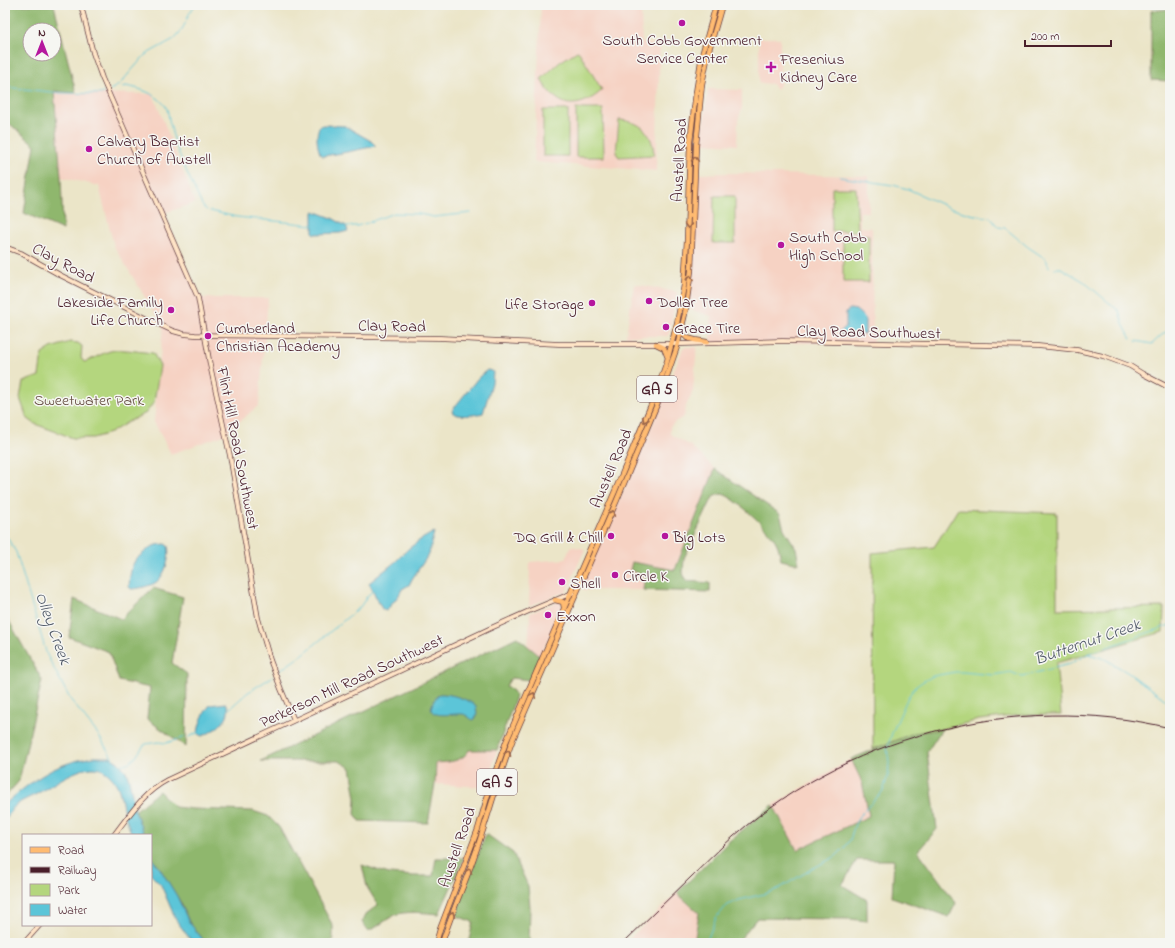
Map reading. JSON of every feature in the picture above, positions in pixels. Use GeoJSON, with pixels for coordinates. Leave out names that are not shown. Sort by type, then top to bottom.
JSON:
{"type":"FeatureCollection","features":[{"type":"Feature","properties":{"kind":"main road","name":"Austell Road"},"geometry":{"type":"LineString","coordinates":[[436,943],[478,830],[501,754],[656,393],[668,358],[682,297],[686,259],[693,114],[700,65],[716,5]]}},
{"type":"Feature","properties":{"kind":"main road","name":"Austell Road"},"geometry":{"type":"LineString","coordinates":[[442,943],[474,857],[507,754],[658,402],[678,344],[691,271],[695,151],[698,121],[706,66],[722,5]]}},
{"type":"Feature","properties":{"kind":"main road"},"geometry":{"type":"LineString","coordinates":[[682,328],[684,336],[687,338],[707,342]]}},
{"type":"Feature","properties":{"kind":"main road"},"geometry":{"type":"LineString","coordinates":[[656,344],[664,348],[668,358]]}},
{"type":"Feature","properties":{"kind":"main road"},"geometry":{"type":"LineString","coordinates":[[555,600],[563,602],[564,608]]}},
{"type":"Feature","properties":{"kind":"street","name":"Flint Hill Road Southwest"},"geometry":{"type":"LineString","coordinates":[[81,5],[93,53],[102,78],[196,293],[201,310],[230,456],[258,618],[270,660],[294,720]]}},
{"type":"Feature","properties":{"kind":"street","name":"Clay Road"},"geometry":{"type":"LineString","coordinates":[[5,247],[21,253],[69,279],[173,331],[184,334],[440,338],[559,344]]}},
{"type":"Feature","properties":{"kind":"street","name":"Clay Road Southwest"},"geometry":{"type":"LineString","coordinates":[[559,344],[678,344],[707,342],[827,341],[1038,346],[1090,352],[1130,366],[1170,388]]}},
{"type":"Feature","properties":{"kind":"street","name":"Perkerson Mill Road Southwest"},"geometry":{"type":"LineString","coordinates":[[115,834],[149,791],[167,780],[491,628],[577,592]]}},
{"type":"Feature","properties":{"kind":"street"},"geometry":{"type":"LineString","coordinates":[[24,943],[39,926]]}},
{"type":"Feature","properties":{"kind":"shaded area"},"geometry":{"type":"Polygon","coordinates":[[[541,5],[641,5],[642,43],[660,44],[656,171],[534,162],[541,5]]]}},
{"type":"Feature","properties":{"kind":"shaded area"},"geometry":{"type":"Polygon","coordinates":[[[759,38],[780,38],[780,85],[776,90],[772,84],[759,83],[759,38]]]}},
{"type":"Feature","properties":{"kind":"shaded area"},"geometry":{"type":"Polygon","coordinates":[[[708,89],[742,90],[742,108],[738,120],[737,145],[701,143],[708,89]]]}},
{"type":"Feature","properties":{"kind":"shaded area"},"geometry":{"type":"Polygon","coordinates":[[[54,91],[76,93],[153,94],[195,203],[161,214],[199,298],[268,298],[259,405],[224,435],[171,454],[154,422],[163,327],[114,246],[99,186],[61,177],[54,91]]]}},
{"type":"Feature","properties":{"kind":"shaded area","name":"South Cobb High School"},"geometry":{"type":"Polygon","coordinates":[[[729,173],[869,176],[869,212],[860,212],[860,227],[872,228],[873,344],[711,343],[711,316],[689,309],[685,298],[692,221],[697,174],[729,173]]]}},
{"type":"Feature","properties":{"kind":"shaded area"},"geometry":{"type":"Polygon","coordinates":[[[634,284],[677,292],[669,336],[626,336],[634,284]]]}},
{"type":"Feature","properties":{"kind":"shaded area"},"geometry":{"type":"Polygon","coordinates":[[[684,347],[697,347],[693,391],[686,406],[684,417],[676,421],[670,427],[670,434],[691,446],[715,469],[674,570],[632,562],[645,576],[643,590],[584,590],[581,586],[655,418],[684,347]]]}},
{"type":"Feature","properties":{"kind":"shaded area"},"geometry":{"type":"Polygon","coordinates":[[[571,546],[585,549],[566,592],[529,606],[530,562],[566,559],[571,546]]]}},
{"type":"Feature","properties":{"kind":"shaded area"},"geometry":{"type":"Polygon","coordinates":[[[557,602],[561,602],[563,608],[540,656],[528,647],[530,613],[557,602]]]}},
{"type":"Feature","properties":{"kind":"shaded area"},"geometry":{"type":"Polygon","coordinates":[[[469,750],[497,750],[486,787],[435,784],[436,763],[454,761],[469,750]]]}},
{"type":"Feature","properties":{"kind":"shaded area"},"geometry":{"type":"Polygon","coordinates":[[[851,759],[862,782],[869,816],[797,850],[773,805],[851,759]]]}},
{"type":"Feature","properties":{"kind":"shaded area"},"geometry":{"type":"Polygon","coordinates":[[[677,893],[699,913],[694,943],[625,943],[677,893]]]}},
{"type":"Feature","properties":{"kind":"green space"},"geometry":{"type":"Polygon","coordinates":[[[5,5],[54,5],[58,22],[22,22],[22,62],[62,62],[62,37],[76,93],[54,91],[61,177],[63,230],[24,213],[35,145],[5,120],[5,5]]]}},
{"type":"Feature","properties":{"kind":"green space"},"geometry":{"type":"Polygon","coordinates":[[[1170,9],[1170,81],[1151,80],[1151,11],[1170,9]]]}},
{"type":"Feature","properties":{"kind":"green space"},"geometry":{"type":"Polygon","coordinates":[[[577,51],[602,90],[585,101],[569,104],[554,96],[547,89],[541,79],[560,62],[577,51]]]}},
{"type":"Feature","properties":{"kind":"green space"},"geometry":{"type":"Polygon","coordinates":[[[576,109],[603,109],[604,157],[576,157],[576,109]]]}},
{"type":"Feature","properties":{"kind":"green space"},"geometry":{"type":"Polygon","coordinates":[[[543,110],[568,110],[568,156],[543,156],[543,110]]]}},
{"type":"Feature","properties":{"kind":"green space"},"geometry":{"type":"Polygon","coordinates":[[[619,120],[634,123],[644,130],[651,140],[654,155],[619,157],[616,153],[619,120]]]}},
{"type":"Feature","properties":{"kind":"green space"},"geometry":{"type":"Polygon","coordinates":[[[832,188],[856,188],[858,231],[832,231],[832,188]]]}},
{"type":"Feature","properties":{"kind":"green space"},"geometry":{"type":"Polygon","coordinates":[[[714,196],[735,196],[735,243],[713,243],[714,196]]]}},
{"type":"Feature","properties":{"kind":"green space"},"geometry":{"type":"Polygon","coordinates":[[[843,235],[869,235],[869,282],[843,282],[843,235]]]}},
{"type":"Feature","properties":{"kind":"green space","name":"Sweetwater Park"},"geometry":{"type":"Polygon","coordinates":[[[70,342],[78,343],[82,346],[81,358],[84,362],[107,352],[116,350],[153,353],[160,366],[154,402],[146,413],[110,433],[93,438],[73,438],[35,424],[27,418],[20,398],[23,382],[39,376],[42,354],[51,348],[70,342]]]}},
{"type":"Feature","properties":{"kind":"green space"},"geometry":{"type":"Polygon","coordinates":[[[715,469],[780,514],[784,529],[796,548],[799,564],[781,560],[777,544],[773,537],[737,502],[724,494],[720,494],[713,497],[684,558],[683,573],[686,581],[710,583],[710,592],[643,590],[645,576],[630,570],[632,562],[675,570],[715,469]]]}},
{"type":"Feature","properties":{"kind":"green space"},"geometry":{"type":"Polygon","coordinates":[[[958,509],[1057,513],[1057,609],[1164,607],[1163,632],[1056,663],[1061,715],[1021,715],[979,720],[942,729],[914,733],[873,749],[872,553],[934,547],[958,509]]]}},
{"type":"Feature","properties":{"kind":"green space"},"geometry":{"type":"Polygon","coordinates":[[[153,588],[183,597],[172,663],[187,674],[186,747],[147,719],[150,688],[119,681],[109,652],[69,637],[74,599],[121,619],[153,588]]]}},
{"type":"Feature","properties":{"kind":"green space"},"geometry":{"type":"Polygon","coordinates":[[[5,614],[42,680],[19,781],[5,797],[5,614]]]}},
{"type":"Feature","properties":{"kind":"green space"},"geometry":{"type":"Polygon","coordinates":[[[517,637],[540,656],[530,680],[511,678],[506,686],[513,691],[516,696],[497,750],[469,750],[459,759],[450,762],[436,763],[435,784],[428,823],[360,821],[355,814],[356,798],[351,768],[339,761],[261,761],[517,637]]]}},
{"type":"Feature","properties":{"kind":"green space"},"geometry":{"type":"Polygon","coordinates":[[[942,729],[927,752],[937,829],[918,851],[956,903],[949,917],[892,897],[894,860],[857,860],[842,885],[867,900],[867,921],[850,919],[757,918],[737,943],[694,943],[699,913],[677,893],[728,842],[773,805],[797,850],[869,816],[862,782],[851,759],[914,733],[942,729]]]}},
{"type":"Feature","properties":{"kind":"green space"},"geometry":{"type":"Polygon","coordinates":[[[159,791],[175,807],[253,811],[268,816],[279,827],[333,926],[333,939],[327,943],[206,943],[189,922],[181,903],[159,867],[153,860],[152,834],[144,834],[135,811],[159,791]]]}},
{"type":"Feature","properties":{"kind":"green space"},"geometry":{"type":"Polygon","coordinates":[[[486,834],[513,853],[528,886],[530,907],[529,943],[467,943],[473,922],[457,916],[461,898],[486,834]]]}},
{"type":"Feature","properties":{"kind":"green space"},"geometry":{"type":"Polygon","coordinates":[[[436,858],[464,858],[439,914],[415,912],[398,914],[368,931],[362,922],[366,914],[378,905],[367,887],[362,865],[389,874],[433,876],[436,858]]]}},
{"type":"Feature","properties":{"kind":"water"},"geometry":{"type":"Polygon","coordinates":[[[323,125],[345,126],[371,141],[376,146],[323,156],[318,148],[317,136],[318,129],[323,125]]]}},
{"type":"Feature","properties":{"kind":"water"},"geometry":{"type":"Polygon","coordinates":[[[314,211],[332,218],[346,226],[348,231],[340,233],[315,234],[313,232],[314,211]]]}},
{"type":"Feature","properties":{"kind":"water"},"geometry":{"type":"Polygon","coordinates":[[[850,309],[856,310],[865,318],[865,333],[841,334],[840,332],[846,326],[846,312],[850,309]]]}},
{"type":"Feature","properties":{"kind":"water"},"geometry":{"type":"Polygon","coordinates":[[[487,370],[492,371],[493,373],[492,383],[483,413],[458,415],[452,412],[478,378],[487,370]]]}},
{"type":"Feature","properties":{"kind":"water"},"geometry":{"type":"Polygon","coordinates":[[[434,532],[429,554],[409,585],[402,589],[386,611],[382,609],[369,583],[395,562],[408,549],[434,532]]]}},
{"type":"Feature","properties":{"kind":"water"},"geometry":{"type":"Polygon","coordinates":[[[165,544],[168,546],[169,550],[168,561],[159,580],[153,584],[131,589],[129,587],[130,576],[132,566],[136,559],[151,547],[165,544]]]}},
{"type":"Feature","properties":{"kind":"water"},"geometry":{"type":"Polygon","coordinates":[[[439,694],[453,696],[473,703],[476,706],[477,715],[475,719],[473,720],[463,714],[442,715],[433,713],[432,705],[439,694]]]}},
{"type":"Feature","properties":{"kind":"water"},"geometry":{"type":"Polygon","coordinates":[[[226,703],[228,714],[226,719],[207,734],[202,736],[198,734],[199,726],[210,705],[226,703]]]}},
{"type":"Feature","properties":{"kind":"water"},"geometry":{"type":"Polygon","coordinates":[[[94,757],[110,757],[118,762],[126,771],[135,811],[144,834],[132,834],[119,791],[112,777],[100,769],[92,768],[73,773],[20,802],[5,820],[5,804],[26,787],[56,768],[94,757]]]}},
{"type":"Feature","properties":{"kind":"water"},"geometry":{"type":"Polygon","coordinates":[[[152,858],[177,896],[189,922],[206,943],[193,943],[176,920],[161,885],[152,876],[152,858]]]}},
{"type":"Feature","properties":{"kind":"waterway"},"geometry":{"type":"LineString","coordinates":[[187,19],[195,5]]}},
{"type":"Feature","properties":{"kind":"waterway"},"geometry":{"type":"LineString","coordinates":[[1149,5],[1156,7],[1170,7]]}},
{"type":"Feature","properties":{"kind":"waterway"},"geometry":{"type":"LineString","coordinates":[[110,90],[119,85],[145,55],[174,39],[186,22]]}},
{"type":"Feature","properties":{"kind":"waterway"},"geometry":{"type":"LineString","coordinates":[[119,85],[124,88],[125,86],[146,92],[155,96],[165,105],[179,154],[201,203],[207,210]]}},
{"type":"Feature","properties":{"kind":"waterway"},"geometry":{"type":"LineString","coordinates":[[5,87],[61,93],[101,94],[104,92]]}},
{"type":"Feature","properties":{"kind":"waterway"},"geometry":{"type":"LineString","coordinates":[[840,177],[893,185],[908,189],[950,208],[991,218],[998,227],[1005,228],[1028,247],[1046,259],[1049,267]]}},
{"type":"Feature","properties":{"kind":"waterway"},"geometry":{"type":"LineString","coordinates":[[210,211],[237,217],[313,225]]}},
{"type":"Feature","properties":{"kind":"waterway"},"geometry":{"type":"LineString","coordinates":[[346,226],[357,226],[394,213],[419,214],[434,217],[471,213]]}},
{"type":"Feature","properties":{"kind":"waterway"},"geometry":{"type":"LineString","coordinates":[[1055,268],[1061,268],[1083,281],[1119,311],[1123,324],[1131,339]]}},
{"type":"Feature","properties":{"kind":"waterway"},"geometry":{"type":"LineString","coordinates":[[1136,341],[1152,344],[1165,332],[1170,335]]}},
{"type":"Feature","properties":{"kind":"waterway","name":"Olley Creek"},"geometry":{"type":"LineString","coordinates":[[5,534],[16,552],[47,655],[70,699],[97,733],[113,759]]}},
{"type":"Feature","properties":{"kind":"waterway"},"geometry":{"type":"LineString","coordinates":[[279,671],[302,655],[360,607],[368,595],[372,592]]}},
{"type":"Feature","properties":{"kind":"waterway","name":"Butternut Creek"},"geometry":{"type":"LineString","coordinates":[[705,943],[716,918],[728,905],[739,900],[768,893],[780,888],[836,856],[845,847],[850,840],[859,816],[883,791],[888,775],[889,762],[887,749],[892,733],[908,697],[915,687],[922,682],[933,676],[955,672],[993,675],[1011,672],[1023,676],[1069,664],[1088,654],[1170,625]]}},
{"type":"Feature","properties":{"kind":"waterway"},"geometry":{"type":"LineString","coordinates":[[1089,654],[1105,659],[1130,674],[1170,703]]}},
{"type":"Feature","properties":{"kind":"waterway"},"geometry":{"type":"LineString","coordinates":[[229,709],[247,693],[272,677]]}},
{"type":"Feature","properties":{"kind":"waterway"},"geometry":{"type":"LineString","coordinates":[[189,737],[199,732]]}},
{"type":"Feature","properties":{"kind":"waterway"},"geometry":{"type":"LineString","coordinates":[[121,765],[130,762],[136,757],[146,744],[158,742],[166,743],[186,737]]}},
{"type":"Feature","properties":{"kind":"railway"},"geometry":{"type":"LineString","coordinates":[[623,943],[724,845],[770,807],[821,776],[875,750],[932,732],[991,720],[1051,715],[1111,718],[1170,728]]}},
{"type":"Feature","properties":{"kind":"place","name":"South Cobb Government Service Center"},"geometry":{"type":"Point","coordinates":[682,23]}},
{"type":"Feature","properties":{"kind":"place","name":"Fresenius Kidney Care"},"geometry":{"type":"Point","coordinates":[771,67]}},
{"type":"Feature","properties":{"kind":"place","name":"Calvary Baptist Church of Austell"},"geometry":{"type":"Point","coordinates":[89,149]}},
{"type":"Feature","properties":{"kind":"place","name":"South Cobb High School"},"geometry":{"type":"Point","coordinates":[781,245]}},
{"type":"Feature","properties":{"kind":"place","name":"Dollar Tree"},"geometry":{"type":"Point","coordinates":[649,301]}},
{"type":"Feature","properties":{"kind":"place","name":"Life Storage"},"geometry":{"type":"Point","coordinates":[592,303]}},
{"type":"Feature","properties":{"kind":"place","name":"Lakeside Family Life Church"},"geometry":{"type":"Point","coordinates":[171,310]}},
{"type":"Feature","properties":{"kind":"place","name":"Grace Tire"},"geometry":{"type":"Point","coordinates":[666,327]}},
{"type":"Feature","properties":{"kind":"place","name":"Cumberland Christian Academy"},"geometry":{"type":"Point","coordinates":[208,336]}},
{"type":"Feature","properties":{"kind":"place","name":"DQ Grill & Chill"},"geometry":{"type":"Point","coordinates":[611,536]}},
{"type":"Feature","properties":{"kind":"place","name":"Big Lots"},"geometry":{"type":"Point","coordinates":[665,536]}},
{"type":"Feature","properties":{"kind":"place","name":"Circle K"},"geometry":{"type":"Point","coordinates":[615,575]}},
{"type":"Feature","properties":{"kind":"place","name":"Shell"},"geometry":{"type":"Point","coordinates":[562,582]}},
{"type":"Feature","properties":{"kind":"place","name":"Exxon"},"geometry":{"type":"Point","coordinates":[548,615]}}]}
